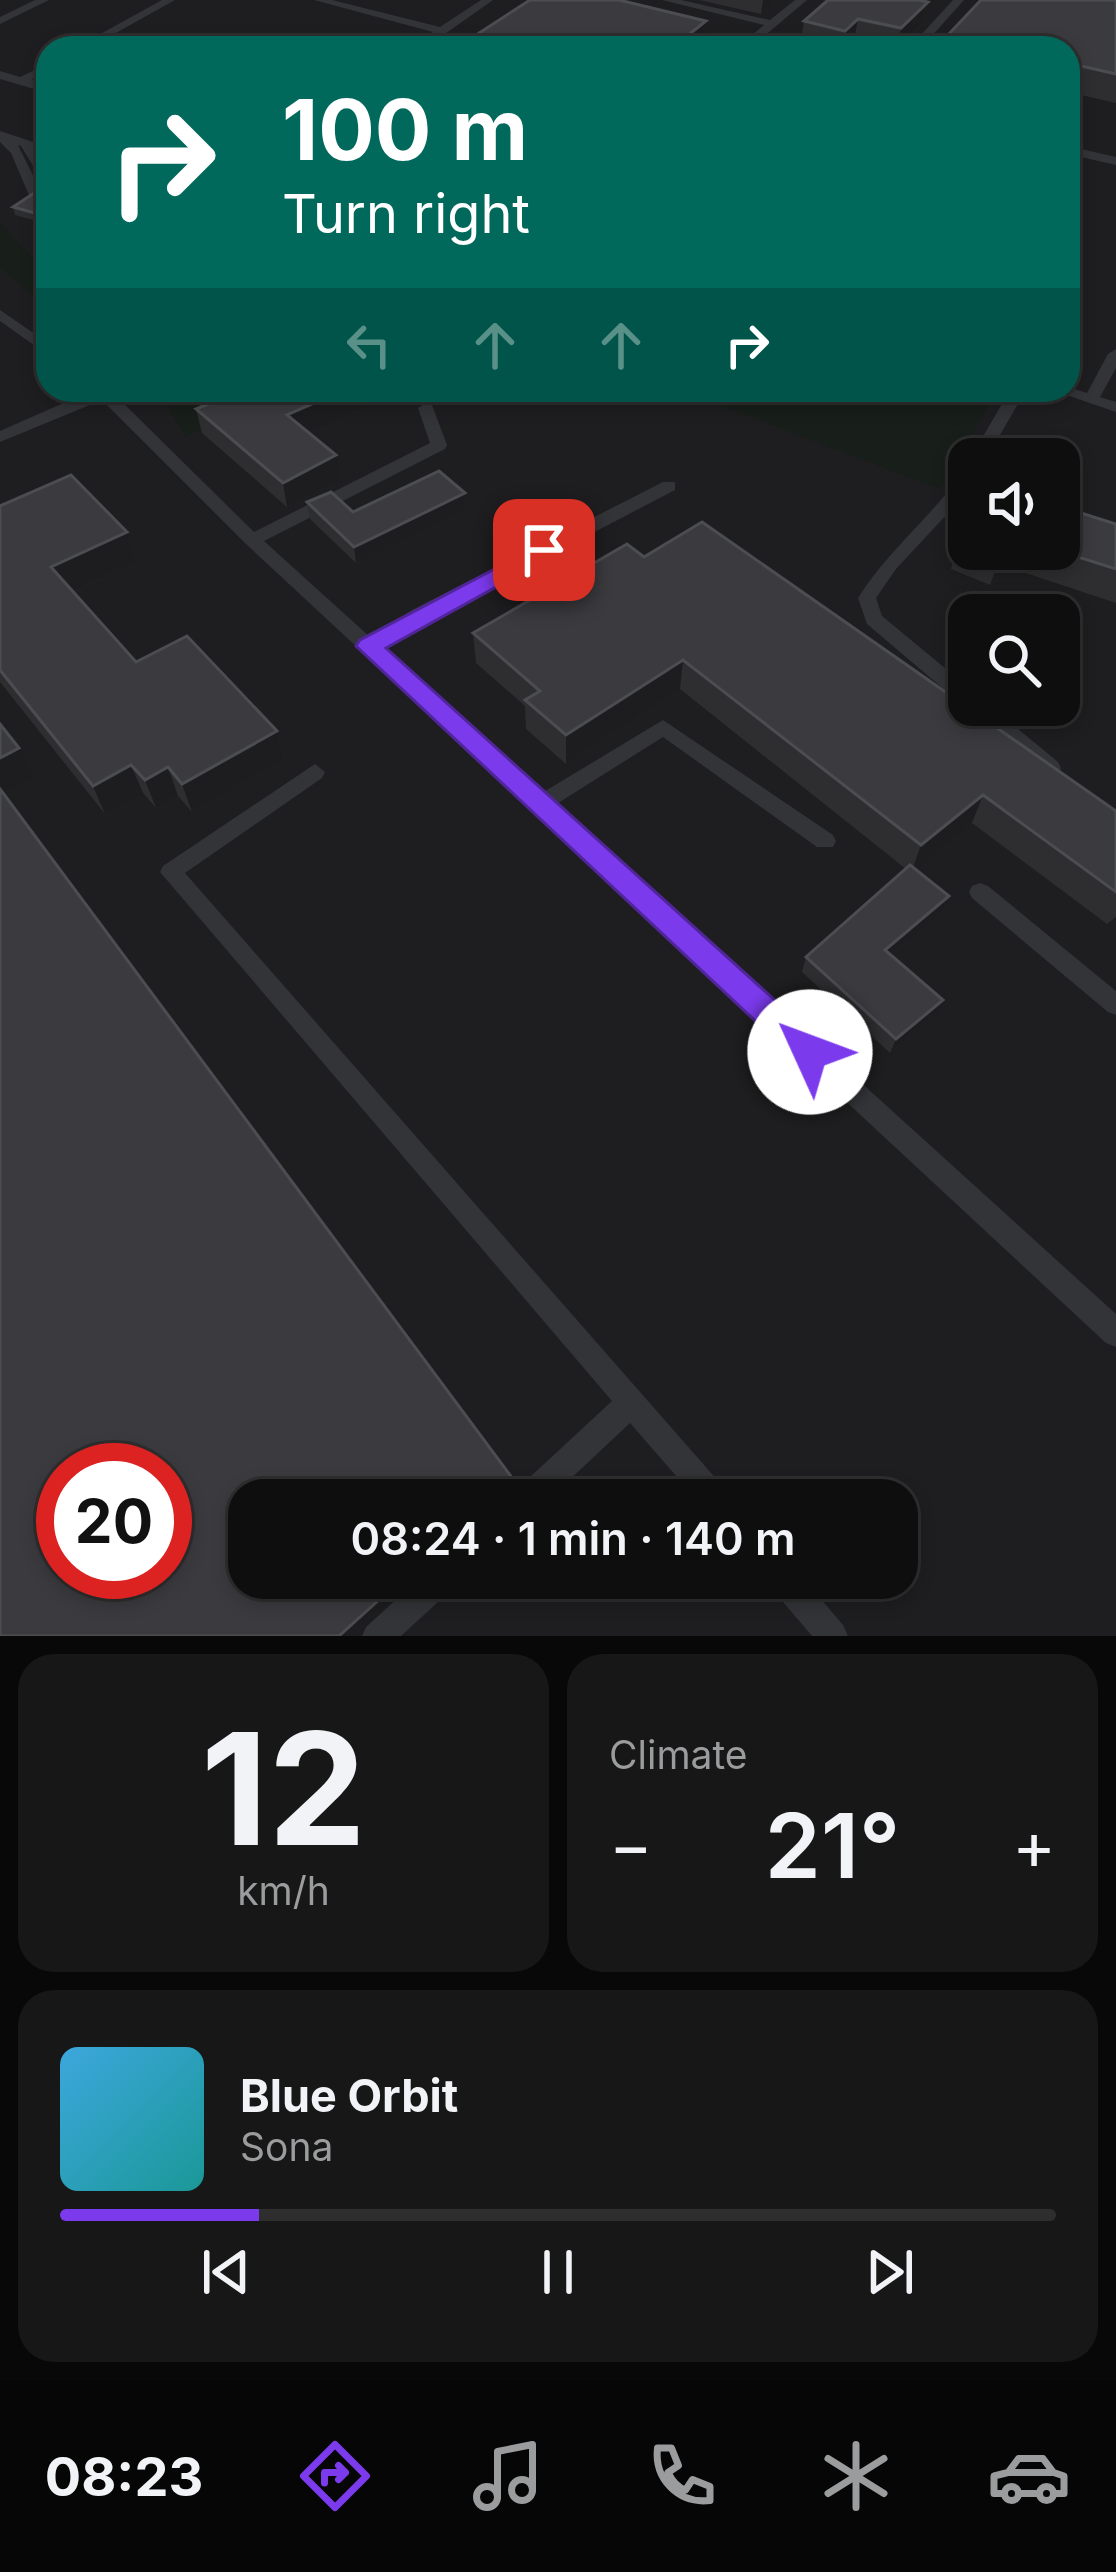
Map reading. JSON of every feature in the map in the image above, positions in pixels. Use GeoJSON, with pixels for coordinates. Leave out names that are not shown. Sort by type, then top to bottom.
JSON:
{"type":"FeatureCollection","features":[{"type":"Feature","properties":{"kind":"lane"},"geometry":{"type":"LineString","coordinates":[[0,21],[44,0]]}},
{"type":"Feature","properties":{"kind":"lane"},"geometry":{"type":"LineString","coordinates":[[103,36],[170,0]]}},
{"type":"Feature","properties":{"kind":"lane"},"geometry":{"type":"LineString","coordinates":[[319,0],[442,31]]}},
{"type":"Feature","properties":{"kind":"lane"},"geometry":{"type":"LineString","coordinates":[[434,36],[488,0]]}},
{"type":"Feature","properties":{"kind":"lane"},"geometry":{"type":"LineString","coordinates":[[667,0],[772,24]]}},
{"type":"Feature","properties":{"kind":"lane"},"geometry":{"type":"LineString","coordinates":[[758,36],[802,0]]}},
{"type":"Feature","properties":{"kind":"lane"},"geometry":{"type":"LineString","coordinates":[[925,36],[959,0]]}},
{"type":"Feature","properties":{"kind":"lane"},"geometry":{"type":"LineString","coordinates":[[21,81],[36,73]]}},
{"type":"Feature","properties":{"kind":"lane"},"geometry":{"type":"LineString","coordinates":[[0,75],[36,85]]}},
{"type":"Feature","properties":{"kind":"lane"},"geometry":{"type":"LineString","coordinates":[[0,135],[36,147]]}},
{"type":"Feature","properties":{"kind":"lane"},"geometry":{"type":"LineString","coordinates":[[0,135],[17,151],[31,204],[13,165],[0,161]]}},
{"type":"Feature","properties":{"kind":"lane"},"geometry":{"type":"LineString","coordinates":[[26,143],[36,159]]}},
{"type":"Feature","properties":{"kind":"lane"},"geometry":{"type":"LineString","coordinates":[[1080,153],[1116,161]]}},
{"type":"Feature","properties":{"kind":"lane"},"geometry":{"type":"LineString","coordinates":[[0,314],[36,341]]}},
{"type":"Feature","properties":{"kind":"lane"},"geometry":{"type":"LineString","coordinates":[[1091,400],[1116,354]]}},
{"type":"Feature","properties":{"kind":"lane"},"geometry":{"type":"LineString","coordinates":[[1080,396],[1116,407]]}},
{"type":"Feature","properties":{"kind":"lane"},"geometry":{"type":"LineString","coordinates":[[0,437],[81,402]]}},
{"type":"Feature","properties":{"kind":"lane"},"geometry":{"type":"LineString","coordinates":[[117,402],[252,540],[1116,1333]]}},
{"type":"Feature","properties":{"kind":"lane"},"geometry":{"type":"LineString","coordinates":[[990,438],[1011,402]]}},
{"type":"Feature","properties":{"kind":"lane"},"geometry":{"type":"LineString","coordinates":[[252,540],[439,445],[426,408]]}},
{"type":"Feature","properties":{"kind":"lane"},"geometry":{"type":"LineString","coordinates":[[369,646],[418,615],[669,486]]}},
{"type":"Feature","properties":{"kind":"lane"},"geometry":{"type":"LineString","coordinates":[[948,508],[879,576],[867,598],[874,619],[948,682]]}},
{"type":"Feature","properties":{"kind":"lane"},"geometry":{"type":"LineString","coordinates":[[1001,726],[1063,778]]}},
{"type":"Feature","properties":{"kind":"lane"},"geometry":{"type":"LineString","coordinates":[[541,804],[663,727],[825,841]]}},
{"type":"Feature","properties":{"kind":"lane"},"geometry":{"type":"LineString","coordinates":[[316,772],[171,872],[698,1479]]}},
{"type":"Feature","properties":{"kind":"lane"},"geometry":{"type":"LineString","coordinates":[[980,892],[1116,1005]]}},
{"type":"Feature","properties":{"kind":"lane"},"geometry":{"type":"LineString","coordinates":[[549,1479],[632,1402]]}},
{"type":"Feature","properties":{"kind":"lane"},"geometry":{"type":"LineString","coordinates":[[378,1636],[418,1599]]}},
{"type":"Feature","properties":{"kind":"lane"},"geometry":{"type":"LineString","coordinates":[[800,1599],[832,1636]]}},
{"type":"Feature","properties":{"kind":"shaded area"},"geometry":{"type":"Polygon","coordinates":[[[0,0],[1116,0],[1116,1636],[0,1636],[0,0]]]}},
{"type":"Feature","properties":{"kind":"shaded area"},"geometry":{"type":"Polygon","coordinates":[[[0,223],[36,258],[36,299],[0,267],[0,223]]]}},
{"type":"Feature","properties":{"kind":"shaded area"},"geometry":{"type":"Polygon","coordinates":[[[166,402],[262,402],[185,437],[166,402]]]}},
{"type":"Feature","properties":{"kind":"shaded area"},"geometry":{"type":"Polygon","coordinates":[[[711,402],[991,402],[970,438],[948,438],[948,475],[940,489],[711,402]]]}},
{"type":"Feature","properties":{"kind":"building"},"geometry":{"type":"Polygon","coordinates":[[[530,0],[619,0],[706,21],[687,36],[474,36],[530,0]]]}},
{"type":"Feature","properties":{"kind":"building"},"geometry":{"type":"Polygon","coordinates":[[[828,0],[928,2],[901,28],[858,19],[845,31],[804,21],[828,0]]]}},
{"type":"Feature","properties":{"kind":"building"},"geometry":{"type":"Polygon","coordinates":[[[981,0],[1116,0],[1116,74],[1080,66],[1080,36],[947,36],[981,0]]]}},
{"type":"Feature","properties":{"kind":"building"},"geometry":{"type":"Polygon","coordinates":[[[36,192],[36,213],[13,207],[36,192]]]}},
{"type":"Feature","properties":{"kind":"building"},"geometry":{"type":"Polygon","coordinates":[[[213,402],[317,402],[287,415],[336,455],[283,483],[196,409],[213,402]]]}},
{"type":"Feature","properties":{"kind":"building"},"geometry":{"type":"Polygon","coordinates":[[[439,471],[465,493],[354,547],[307,502],[331,492],[353,512],[439,471]]]}},
{"type":"Feature","properties":{"kind":"building"},"geometry":{"type":"Polygon","coordinates":[[[71,475],[127,532],[51,567],[136,662],[187,636],[277,731],[182,784],[168,767],[145,780],[131,765],[93,786],[0,670],[0,506],[71,475]]]}},
{"type":"Feature","properties":{"kind":"building"},"geometry":{"type":"Polygon","coordinates":[[[1080,513],[1116,524],[1116,569],[1080,558],[1080,513]]]}},
{"type":"Feature","properties":{"kind":"building"},"geometry":{"type":"Polygon","coordinates":[[[702,522],[948,694],[948,726],[994,726],[1116,811],[1116,892],[983,795],[921,845],[683,660],[566,735],[525,700],[540,691],[473,633],[627,544],[644,557],[702,522]]]}},
{"type":"Feature","properties":{"kind":"building"},"geometry":{"type":"Polygon","coordinates":[[[0,724],[19,748],[0,758],[0,724]]]}},
{"type":"Feature","properties":{"kind":"building"},"geometry":{"type":"Polygon","coordinates":[[[0,789],[513,1479],[228,1479],[228,1599],[380,1599],[339,1636],[0,1636],[0,789]]]}},
{"type":"Feature","properties":{"kind":"building"},"geometry":{"type":"Polygon","coordinates":[[[910,865],[949,896],[885,950],[943,1000],[896,1039],[806,957],[910,865]]]}},
{"type":"Feature","properties":{"kind":"route"},"geometry":{"type":"LineString","coordinates":[[544,550],[418,615],[369,646],[810,1052]]}}]}
